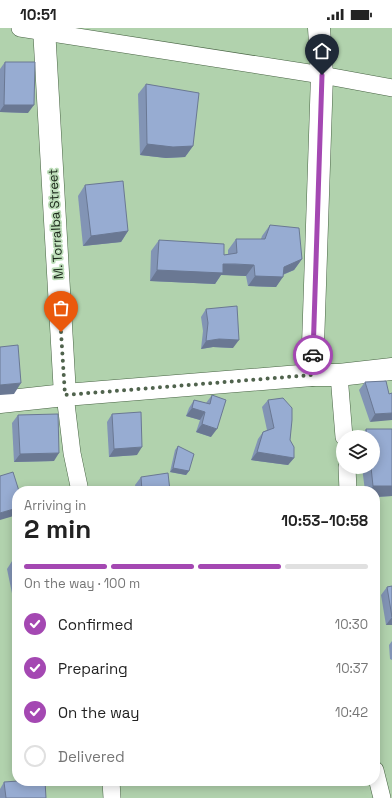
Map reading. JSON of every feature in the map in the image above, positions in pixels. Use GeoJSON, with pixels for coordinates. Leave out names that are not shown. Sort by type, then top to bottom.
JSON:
{"type":"FeatureCollection","features":[{"type":"Feature","properties":{"kind":"street"},"geometry":{"type":"LineString","coordinates":[[20,28],[44,30],[322,75],[392,88]]}},
{"type":"Feature","properties":{"kind":"street"},"geometry":{"type":"LineString","coordinates":[[312,375],[322,75],[319,28]]}},
{"type":"Feature","properties":{"kind":"street","name":"M. Torralba Street"},"geometry":{"type":"LineString","coordinates":[[44,30],[65,395],[72,454],[79,486]]}},
{"type":"Feature","properties":{"kind":"street"},"geometry":{"type":"LineString","coordinates":[[0,402],[65,395],[312,375],[339,375],[392,369]]}},
{"type":"Feature","properties":{"kind":"street"},"geometry":{"type":"LineString","coordinates":[[339,375],[343,430]]}},
{"type":"Feature","properties":{"kind":"street"},"geometry":{"type":"LineString","coordinates":[[347,474],[348,486]]}},
{"type":"Feature","properties":{"kind":"street"},"geometry":{"type":"LineString","coordinates":[[111,786],[112,798]]}},
{"type":"Feature","properties":{"kind":"street"},"geometry":{"type":"LineString","coordinates":[[379,786],[382,798]]}},
{"type":"Feature","properties":{"kind":"building"},"geometry":{"type":"Polygon","coordinates":[[[5,62],[35,62],[34,105],[4,105],[5,62]]]}},
{"type":"Feature","properties":{"kind":"building"},"geometry":{"type":"Polygon","coordinates":[[[146,84],[199,93],[193,146],[173,147],[147,144],[146,84]]]}},
{"type":"Feature","properties":{"kind":"building"},"geometry":{"type":"Polygon","coordinates":[[[123,181],[128,231],[91,236],[85,185],[123,181]]]}},
{"type":"Feature","properties":{"kind":"building"},"geometry":{"type":"Polygon","coordinates":[[[270,225],[299,228],[302,259],[284,267],[283,277],[255,276],[254,265],[223,264],[223,273],[157,270],[159,240],[224,244],[224,255],[237,253],[236,239],[265,239],[270,225]]]}},
{"type":"Feature","properties":{"kind":"building"},"geometry":{"type":"Polygon","coordinates":[[[237,306],[239,340],[219,339],[206,341],[208,323],[206,309],[237,306]]]}},
{"type":"Feature","properties":{"kind":"building"},"geometry":{"type":"Polygon","coordinates":[[[18,345],[21,383],[0,385],[0,347],[18,345]]]}},
{"type":"Feature","properties":{"kind":"building"},"geometry":{"type":"Polygon","coordinates":[[[386,381],[389,394],[392,393],[392,413],[375,414],[365,382],[386,381]]]}},
{"type":"Feature","properties":{"kind":"building"},"geometry":{"type":"Polygon","coordinates":[[[212,395],[226,400],[217,429],[202,424],[205,412],[192,408],[194,400],[210,404],[212,395]]]}},
{"type":"Feature","properties":{"kind":"building"},"geometry":{"type":"Polygon","coordinates":[[[283,398],[292,408],[290,440],[294,447],[294,458],[257,452],[263,432],[274,428],[268,400],[283,398]]]}},
{"type":"Feature","properties":{"kind":"building"},"geometry":{"type":"Polygon","coordinates":[[[141,412],[142,447],[114,449],[112,414],[141,412]]]}},
{"type":"Feature","properties":{"kind":"building"},"geometry":{"type":"Polygon","coordinates":[[[58,414],[59,453],[20,454],[18,415],[58,414]]]}},
{"type":"Feature","properties":{"kind":"building"},"geometry":{"type":"Polygon","coordinates":[[[392,429],[392,486],[373,486],[372,474],[380,474],[380,430],[366,430],[392,429]]]}},
{"type":"Feature","properties":{"kind":"building"},"geometry":{"type":"Polygon","coordinates":[[[178,446],[194,454],[189,471],[173,468],[178,446]]]}},
{"type":"Feature","properties":{"kind":"building"},"geometry":{"type":"Polygon","coordinates":[[[13,472],[17,486],[12,486],[12,509],[0,513],[0,476],[13,472]]]}},
{"type":"Feature","properties":{"kind":"building"},"geometry":{"type":"Polygon","coordinates":[[[168,473],[169,486],[142,486],[141,477],[168,473]]]}},
{"type":"Feature","properties":{"kind":"building"},"geometry":{"type":"Polygon","coordinates":[[[392,586],[392,617],[387,587],[392,586]]]}},
{"type":"Feature","properties":{"kind":"building"},"geometry":{"type":"Polygon","coordinates":[[[12,781],[12,786],[45,786],[46,798],[6,798],[4,782],[12,781]]]}},
{"type":"Feature","properties":{"kind":"way so far"},"geometry":{"type":"LineString","coordinates":[[61,332],[65,395],[312,375],[313,355]]}},
{"type":"Feature","properties":{"kind":"route"},"geometry":{"type":"LineString","coordinates":[[313,355],[322,75]]}}]}
